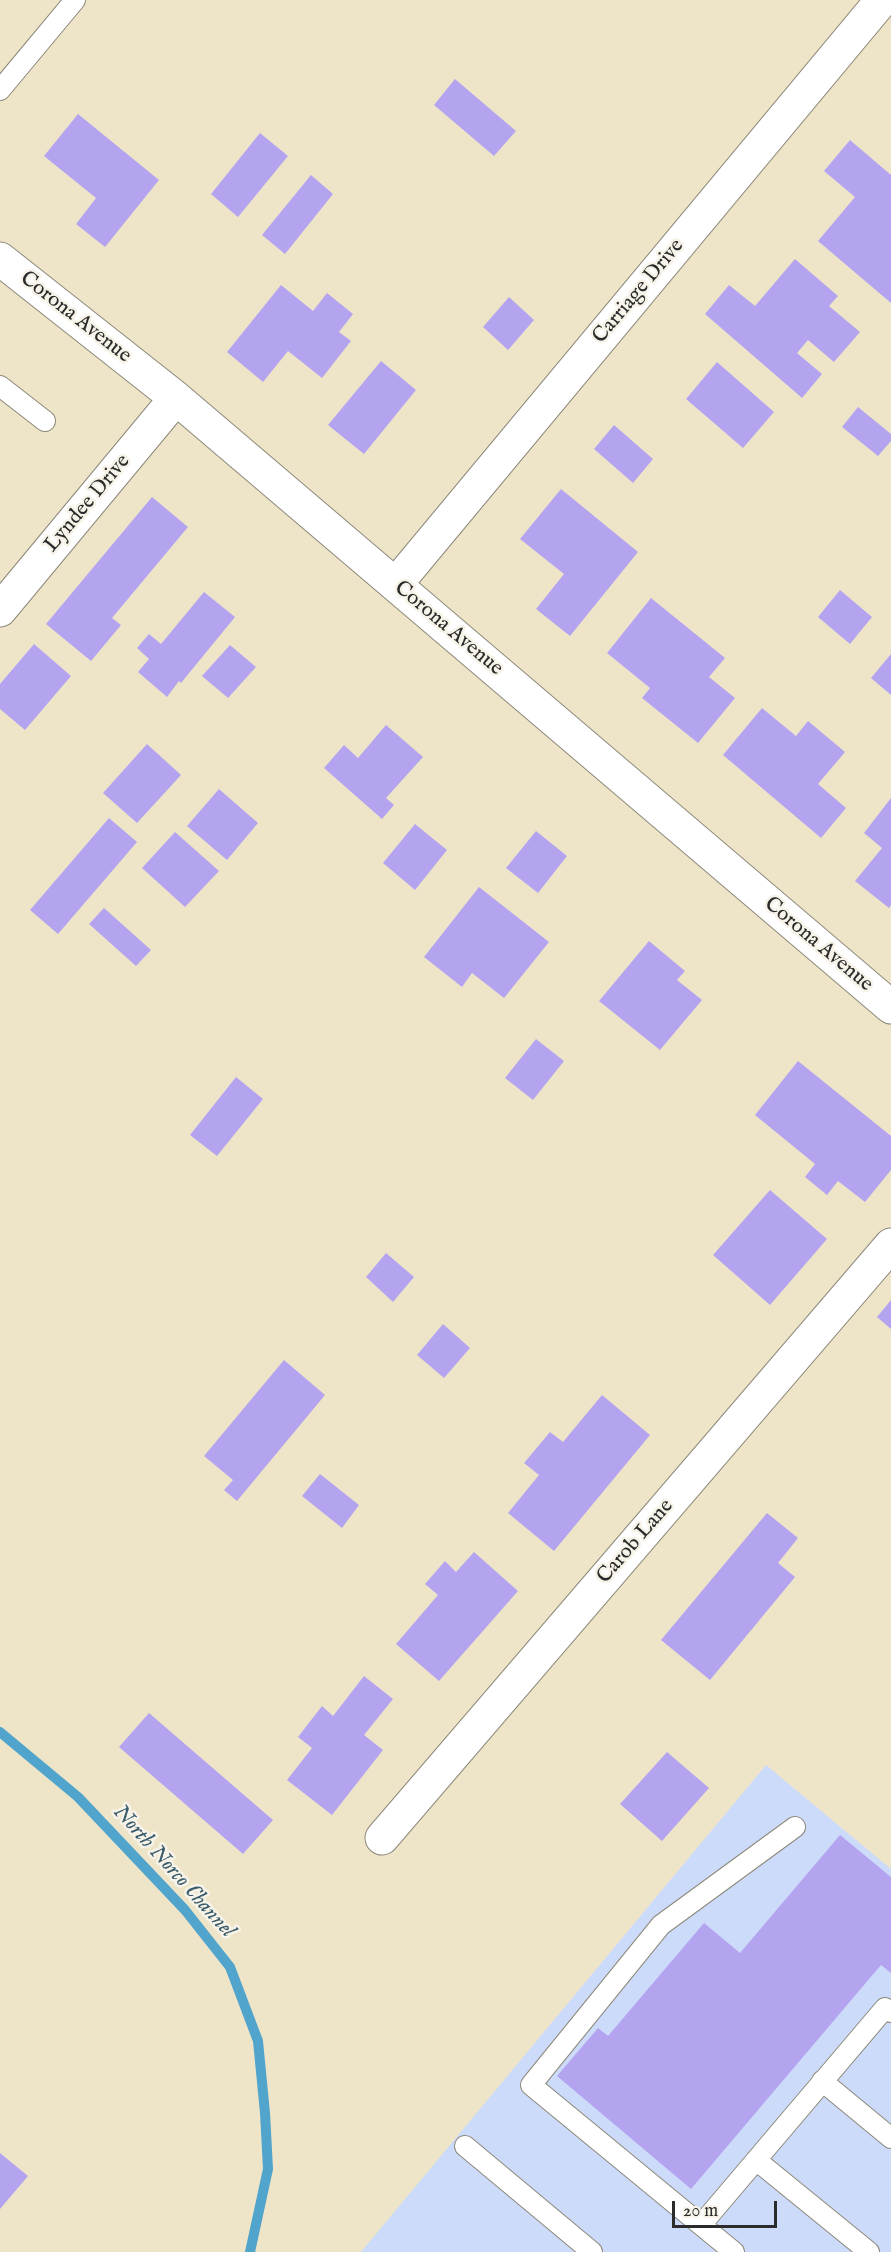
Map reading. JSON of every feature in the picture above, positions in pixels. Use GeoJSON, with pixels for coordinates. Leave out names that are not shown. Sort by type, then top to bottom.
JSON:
{"type":"FeatureCollection","features":[{"type":"Feature","properties":{"kind":"street","name":"Carriage Drive"},"geometry":{"type":"LineString","coordinates":[[396,584],[882,0]]}},
{"type":"Feature","properties":{"kind":"street","name":"Corona Avenue"},"geometry":{"type":"LineString","coordinates":[[0,259],[176,398],[891,1007]]}},
{"type":"Feature","properties":{"kind":"street","name":"Lyndee Drive"},"geometry":{"type":"LineString","coordinates":[[0,610],[176,398]]}},
{"type":"Feature","properties":{"kind":"street","name":"Carob Lane"},"geometry":{"type":"LineString","coordinates":[[382,1838],[891,1245]]}},
{"type":"Feature","properties":{"kind":"lane"},"geometry":{"type":"LineString","coordinates":[[0,90],[75,0]]}},
{"type":"Feature","properties":{"kind":"lane"},"geometry":{"type":"LineString","coordinates":[[0,386],[45,421]]}},
{"type":"Feature","properties":{"kind":"lane"},"geometry":{"type":"LineString","coordinates":[[734,2252],[531,2085],[661,1925],[795,1827]]}},
{"type":"Feature","properties":{"kind":"lane"},"geometry":{"type":"LineString","coordinates":[[701,2225],[885,2008],[891,2012]]}},
{"type":"Feature","properties":{"kind":"lane"},"geometry":{"type":"LineString","coordinates":[[822,2081],[891,2138]]}},
{"type":"Feature","properties":{"kind":"lane"},"geometry":{"type":"LineString","coordinates":[[465,2146],[592,2252]]}},
{"type":"Feature","properties":{"kind":"lane"},"geometry":{"type":"LineString","coordinates":[[756,2160],[869,2252]]}},
{"type":"Feature","properties":{"kind":"shaded area"},"geometry":{"type":"Polygon","coordinates":[[[766,1765],[891,1869],[891,2252],[361,2252],[766,1765]]]}},
{"type":"Feature","properties":{"kind":"building"},"geometry":{"type":"Polygon","coordinates":[[[455,79],[516,131],[494,156],[434,105],[455,79]]]}},
{"type":"Feature","properties":{"kind":"building"},"geometry":{"type":"Polygon","coordinates":[[[78,114],[159,180],[105,247],[76,224],[96,198],[44,156],[78,114]]]}},
{"type":"Feature","properties":{"kind":"building"},"geometry":{"type":"Polygon","coordinates":[[[260,133],[288,156],[238,217],[211,194],[260,133]]]}},
{"type":"Feature","properties":{"kind":"building"},"geometry":{"type":"Polygon","coordinates":[[[850,140],[891,175],[891,303],[818,241],[855,197],[824,171],[850,140]]]}},
{"type":"Feature","properties":{"kind":"building"},"geometry":{"type":"Polygon","coordinates":[[[311,175],[333,194],[285,254],[262,235],[311,175]]]}},
{"type":"Feature","properties":{"kind":"building"},"geometry":{"type":"Polygon","coordinates":[[[795,259],[838,296],[829,306],[860,332],[834,362],[808,340],[797,353],[822,374],[802,398],[705,314],[729,285],[755,306],[795,259]]]}},
{"type":"Feature","properties":{"kind":"building"},"geometry":{"type":"Polygon","coordinates":[[[281,285],[313,311],[327,293],[353,314],[339,332],[351,341],[322,378],[288,351],[263,382],[227,352],[281,285]]]}},
{"type":"Feature","properties":{"kind":"building"},"geometry":{"type":"Polygon","coordinates":[[[509,297],[534,320],[508,350],[483,327],[509,297]]]}},
{"type":"Feature","properties":{"kind":"building"},"geometry":{"type":"Polygon","coordinates":[[[381,361],[416,390],[364,454],[328,425],[381,361]]]}},
{"type":"Feature","properties":{"kind":"building"},"geometry":{"type":"Polygon","coordinates":[[[717,362],[774,412],[743,448],[686,399],[717,362]]]}},
{"type":"Feature","properties":{"kind":"building"},"geometry":{"type":"Polygon","coordinates":[[[858,407],[891,434],[891,441],[878,456],[842,427],[858,407]]]}},
{"type":"Feature","properties":{"kind":"building"},"geometry":{"type":"Polygon","coordinates":[[[614,425],[653,459],[633,483],[594,449],[614,425]]]}},
{"type":"Feature","properties":{"kind":"building"},"geometry":{"type":"Polygon","coordinates":[[[561,489],[638,552],[570,636],[536,609],[564,574],[520,539],[561,489]]]}},
{"type":"Feature","properties":{"kind":"building"},"geometry":{"type":"Polygon","coordinates":[[[152,497],[188,527],[112,618],[121,625],[91,661],[46,624],[152,497]]]}},
{"type":"Feature","properties":{"kind":"building"},"geometry":{"type":"Polygon","coordinates":[[[840,590],[872,617],[850,644],[818,617],[840,590]]]}},
{"type":"Feature","properties":{"kind":"building"},"geometry":{"type":"Polygon","coordinates":[[[204,592],[235,617],[167,697],[138,672],[149,659],[137,648],[149,634],[161,644],[204,592]]]}},
{"type":"Feature","properties":{"kind":"building"},"geometry":{"type":"Polygon","coordinates":[[[651,598],[725,658],[709,677],[735,698],[698,743],[642,698],[650,688],[607,653],[651,598]]]}},
{"type":"Feature","properties":{"kind":"building"},"geometry":{"type":"Polygon","coordinates":[[[34,644],[71,676],[25,730],[0,709],[0,684],[34,644]]]}},
{"type":"Feature","properties":{"kind":"building"},"geometry":{"type":"Polygon","coordinates":[[[230,645],[256,667],[228,698],[202,676],[230,645]]]}},
{"type":"Feature","properties":{"kind":"building"},"geometry":{"type":"Polygon","coordinates":[[[891,654],[891,695],[871,678],[891,654]]]}},
{"type":"Feature","properties":{"kind":"building"},"geometry":{"type":"Polygon","coordinates":[[[762,708],[796,736],[808,721],[845,752],[818,784],[846,808],[821,838],[723,755],[762,708]]]}},
{"type":"Feature","properties":{"kind":"building"},"geometry":{"type":"Polygon","coordinates":[[[386,725],[423,757],[386,798],[394,805],[382,819],[324,768],[344,745],[358,758],[386,725]]]}},
{"type":"Feature","properties":{"kind":"building"},"geometry":{"type":"Polygon","coordinates":[[[147,744],[181,775],[137,823],[103,793],[147,744]]]}},
{"type":"Feature","properties":{"kind":"building"},"geometry":{"type":"Polygon","coordinates":[[[219,789],[258,823],[227,860],[187,826],[219,789]]]}},
{"type":"Feature","properties":{"kind":"building"},"geometry":{"type":"Polygon","coordinates":[[[891,798],[891,905],[889,908],[855,881],[882,848],[864,833],[891,798]]]}},
{"type":"Feature","properties":{"kind":"building"},"geometry":{"type":"Polygon","coordinates":[[[109,818],[137,842],[58,934],[30,910],[109,818]]]}},
{"type":"Feature","properties":{"kind":"building"},"geometry":{"type":"Polygon","coordinates":[[[415,824],[447,850],[415,890],[383,863],[415,824]]]}},
{"type":"Feature","properties":{"kind":"building"},"geometry":{"type":"Polygon","coordinates":[[[536,831],[567,856],[538,893],[506,868],[536,831]]]}},
{"type":"Feature","properties":{"kind":"building"},"geometry":{"type":"Polygon","coordinates":[[[175,832],[219,871],[185,907],[142,868],[175,832]]]}},
{"type":"Feature","properties":{"kind":"building"},"geometry":{"type":"Polygon","coordinates":[[[479,887],[549,942],[504,998],[472,973],[462,987],[424,957],[479,887]]]}},
{"type":"Feature","properties":{"kind":"building"},"geometry":{"type":"Polygon","coordinates":[[[104,908],[151,950],[136,966],[89,924],[104,908]]]}},
{"type":"Feature","properties":{"kind":"building"},"geometry":{"type":"Polygon","coordinates":[[[649,941],[685,971],[677,980],[702,1000],[660,1050],[599,1001],[649,941]]]}},
{"type":"Feature","properties":{"kind":"building"},"geometry":{"type":"Polygon","coordinates":[[[536,1039],[564,1061],[533,1100],[505,1078],[536,1039]]]}},
{"type":"Feature","properties":{"kind":"building"},"geometry":{"type":"Polygon","coordinates":[[[798,1061],[891,1136],[891,1170],[865,1202],[838,1181],[827,1195],[805,1177],[815,1164],[755,1115],[798,1061]]]}},
{"type":"Feature","properties":{"kind":"building"},"geometry":{"type":"Polygon","coordinates":[[[236,1077],[263,1099],[217,1156],[190,1135],[236,1077]]]}},
{"type":"Feature","properties":{"kind":"building"},"geometry":{"type":"Polygon","coordinates":[[[770,1190],[827,1239],[770,1305],[713,1255],[770,1190]]]}},
{"type":"Feature","properties":{"kind":"building"},"geometry":{"type":"Polygon","coordinates":[[[386,1253],[414,1277],[393,1302],[366,1277],[386,1253]]]}},
{"type":"Feature","properties":{"kind":"building"},"geometry":{"type":"Polygon","coordinates":[[[891,1300],[891,1329],[877,1317],[891,1300]]]}},
{"type":"Feature","properties":{"kind":"building"},"geometry":{"type":"Polygon","coordinates":[[[443,1324],[470,1348],[444,1378],[417,1355],[443,1324]]]}},
{"type":"Feature","properties":{"kind":"building"},"geometry":{"type":"Polygon","coordinates":[[[284,1360],[325,1395],[237,1501],[224,1490],[233,1480],[204,1456],[284,1360]]]}},
{"type":"Feature","properties":{"kind":"building"},"geometry":{"type":"Polygon","coordinates":[[[602,1395],[650,1435],[554,1551],[508,1513],[539,1475],[524,1463],[550,1432],[563,1442],[602,1395]]]}},
{"type":"Feature","properties":{"kind":"building"},"geometry":{"type":"Polygon","coordinates":[[[320,1474],[359,1505],[342,1528],[302,1496],[320,1474]]]}},
{"type":"Feature","properties":{"kind":"building"},"geometry":{"type":"Polygon","coordinates":[[[767,1513],[798,1538],[778,1563],[795,1577],[710,1680],[661,1640],[767,1513]]]}},
{"type":"Feature","properties":{"kind":"building"},"geometry":{"type":"Polygon","coordinates":[[[474,1552],[518,1591],[439,1681],[396,1644],[438,1595],[425,1584],[445,1561],[456,1572],[474,1552]]]}},
{"type":"Feature","properties":{"kind":"building"},"geometry":{"type":"Polygon","coordinates":[[[364,1676],[393,1699],[364,1735],[383,1750],[332,1815],[287,1780],[312,1748],[298,1737],[322,1706],[333,1716],[364,1676]]]}},
{"type":"Feature","properties":{"kind":"building"},"geometry":{"type":"Polygon","coordinates":[[[149,1713],[273,1820],[243,1854],[119,1747],[149,1713]]]}},
{"type":"Feature","properties":{"kind":"building"},"geometry":{"type":"Polygon","coordinates":[[[667,1752],[709,1788],[662,1841],[620,1804],[667,1752]]]}},
{"type":"Feature","properties":{"kind":"building"},"geometry":{"type":"Polygon","coordinates":[[[840,1835],[891,1877],[891,1973],[881,1965],[691,2189],[557,2076],[598,2028],[608,2036],[704,1923],[740,1953],[840,1835]]]}},
{"type":"Feature","properties":{"kind":"building"},"geometry":{"type":"Polygon","coordinates":[[[0,2153],[28,2176],[0,2209],[0,2153]]]}},
{"type":"Feature","properties":{"kind":"waterway","name":"North Norco Channel"},"geometry":{"type":"LineString","coordinates":[[0,1732],[78,1797],[185,1910],[230,1967],[258,2041],[265,2113],[268,2169],[250,2252]]}}]}
